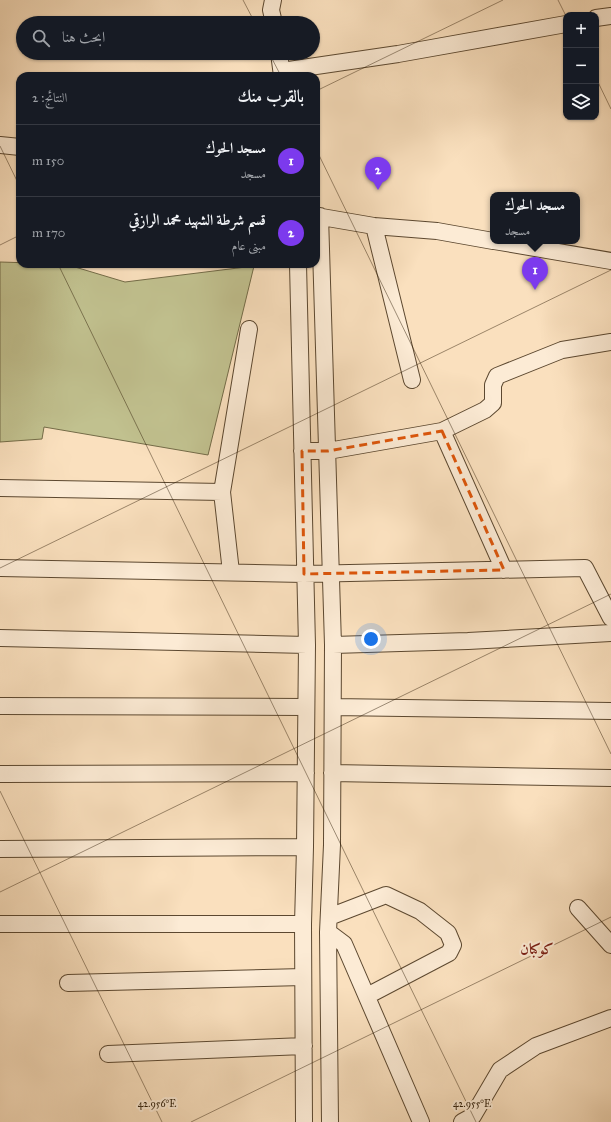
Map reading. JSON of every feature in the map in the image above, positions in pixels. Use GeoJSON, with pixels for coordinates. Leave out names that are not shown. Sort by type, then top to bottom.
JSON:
{"type":"FeatureCollection","features":[{"type":"Feature","properties":{"kind":"street"},"geometry":{"type":"LineString","coordinates":[[273,0],[273,16]]}},
{"type":"Feature","properties":{"kind":"street"},"geometry":{"type":"LineString","coordinates":[[599,18],[611,16]]}},
{"type":"Feature","properties":{"kind":"street"},"geometry":{"type":"LineString","coordinates":[[294,72],[563,25]]}},
{"type":"Feature","properties":{"kind":"street"},"geometry":{"type":"LineString","coordinates":[[280,60],[282,72]]}},
{"type":"Feature","properties":{"kind":"street"},"geometry":{"type":"LineString","coordinates":[[0,145],[16,147]]}},
{"type":"Feature","properties":{"kind":"street"},"geometry":{"type":"LineString","coordinates":[[320,216],[374,226],[437,231],[490,240]]}},
{"type":"Feature","properties":{"kind":"street"},"geometry":{"type":"LineString","coordinates":[[374,226],[412,380]]}},
{"type":"Feature","properties":{"kind":"street"},"geometry":{"type":"LineString","coordinates":[[512,244],[611,261]]}},
{"type":"Feature","properties":{"kind":"street"},"geometry":{"type":"LineString","coordinates":[[320,263],[334,645],[328,925],[330,1122]]}},
{"type":"Feature","properties":{"kind":"street"},"geometry":{"type":"LineString","coordinates":[[298,268],[306,645],[305,847],[302,924],[304,1122]]}},
{"type":"Feature","properties":{"kind":"street"},"geometry":{"type":"LineString","coordinates":[[231,572],[222,492],[249,329]]}},
{"type":"Feature","properties":{"kind":"street"},"geometry":{"type":"LineString","coordinates":[[302,451],[328,451],[442,431],[485,410],[493,403],[493,385],[497,376],[562,350],[611,342]]}},
{"type":"Feature","properties":{"kind":"street"},"geometry":{"type":"LineString","coordinates":[[442,431],[504,570]]}},
{"type":"Feature","properties":{"kind":"street"},"geometry":{"type":"LineString","coordinates":[[0,488],[222,492]]}},
{"type":"Feature","properties":{"kind":"street"},"geometry":{"type":"LineString","coordinates":[[0,568],[332,574],[585,568],[611,618]]}},
{"type":"Feature","properties":{"kind":"street"},"geometry":{"type":"LineString","coordinates":[[334,645],[468,641],[611,633]]}},
{"type":"Feature","properties":{"kind":"street"},"geometry":{"type":"LineString","coordinates":[[0,638],[306,645]]}},
{"type":"Feature","properties":{"kind":"street"},"geometry":{"type":"LineString","coordinates":[[0,706],[306,707]]}},
{"type":"Feature","properties":{"kind":"street"},"geometry":{"type":"LineString","coordinates":[[333,707],[611,711]]}},
{"type":"Feature","properties":{"kind":"street"},"geometry":{"type":"LineString","coordinates":[[0,774],[306,773]]}},
{"type":"Feature","properties":{"kind":"street"},"geometry":{"type":"LineString","coordinates":[[332,773],[611,778]]}},
{"type":"Feature","properties":{"kind":"street"},"geometry":{"type":"LineString","coordinates":[[0,849],[305,847]]}},
{"type":"Feature","properties":{"kind":"street"},"geometry":{"type":"LineString","coordinates":[[328,925],[386,895],[420,911],[448,933],[453,945],[449,953],[367,996]]}},
{"type":"Feature","properties":{"kind":"street"},"geometry":{"type":"LineString","coordinates":[[578,908],[611,945]]}},
{"type":"Feature","properties":{"kind":"street"},"geometry":{"type":"LineString","coordinates":[[0,924],[302,924]]}},
{"type":"Feature","properties":{"kind":"street"},"geometry":{"type":"LineString","coordinates":[[328,925],[344,944],[421,1122]]}},
{"type":"Feature","properties":{"kind":"street"},"geometry":{"type":"LineString","coordinates":[[68,983],[303,977]]}},
{"type":"Feature","properties":{"kind":"street"},"geometry":{"type":"LineString","coordinates":[[462,1122],[472,1116],[500,1070],[536,1046],[611,1018]]}},
{"type":"Feature","properties":{"kind":"street"},"geometry":{"type":"LineString","coordinates":[[108,1054],[304,1046]]}},
{"type":"Feature","properties":{"kind":"highlighted area"},"geometry":{"type":"Polygon","coordinates":[[[442,431],[504,570],[304,574],[302,451],[328,451],[442,431]]]}},
{"type":"Feature","properties":{"kind":"green space"},"geometry":{"type":"Polygon","coordinates":[[[0,262],[16,262],[16,268],[78,268],[125,282],[238,268],[254,268],[208,455],[44,427],[42,439],[0,442],[0,262]]]}},
{"type":"Feature","properties":{"kind":"place","name":"قسم شرطة الشهيد محمد الرازقي"},"geometry":{"type":"Point","coordinates":[378,190]}},
{"type":"Feature","properties":{"kind":"place","name":"مسجد الحوك"},"geometry":{"type":"Point","coordinates":[535,290]}},
{"type":"Feature","properties":{"kind":"district","name":"كوكبان"},"geometry":{"type":"Point","coordinates":[537,949]}}]}
